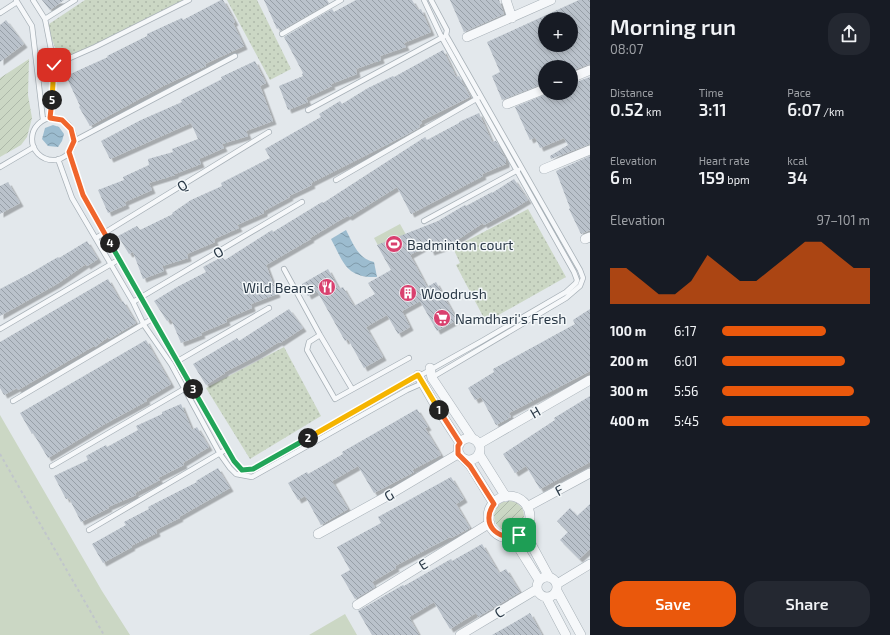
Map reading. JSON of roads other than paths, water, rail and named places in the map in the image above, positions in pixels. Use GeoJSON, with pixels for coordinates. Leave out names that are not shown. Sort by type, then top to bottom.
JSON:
{"type":"FeatureCollection","features":[{"type":"Feature","properties":{"kind":"street"},"geometry":{"type":"LineString","coordinates":[[506,0],[512,18]]}},
{"type":"Feature","properties":{"kind":"street"},"geometry":{"type":"LineString","coordinates":[[467,37],[551,0]]}},
{"type":"Feature","properties":{"kind":"street"},"geometry":{"type":"LineString","coordinates":[[578,75],[590,70]]}},
{"type":"Feature","properties":{"kind":"street"},"geometry":{"type":"LineString","coordinates":[[508,104],[538,92]]}},
{"type":"Feature","properties":{"kind":"street"},"geometry":{"type":"LineString","coordinates":[[544,169],[590,150]]}},
{"type":"Feature","properties":{"kind":"street"},"geometry":{"type":"LineString","coordinates":[[431,373],[476,441],[480,451],[479,454],[506,497]]}},
{"type":"Feature","properties":{"kind":"street"},"geometry":{"type":"LineString","coordinates":[[420,379],[434,404],[460,443]]}},
{"type":"Feature","properties":{"kind":"street","name":"H"},"geometry":{"type":"LineString","coordinates":[[476,441],[590,380]]}},
{"type":"Feature","properties":{"kind":"street"},"geometry":{"type":"LineString","coordinates":[[476,441],[465,438],[458,446],[462,457],[470,466],[494,504]]}},
{"type":"Feature","properties":{"kind":"street"},"geometry":{"type":"LineString","coordinates":[[462,457],[475,459],[479,454]]}},
{"type":"Feature","properties":{"kind":"street","name":"G"},"geometry":{"type":"LineString","coordinates":[[318,534],[462,457]]}},
{"type":"Feature","properties":{"kind":"street","name":"F"},"geometry":{"type":"LineString","coordinates":[[527,507],[590,473]]}},
{"type":"Feature","properties":{"kind":"street"},"geometry":{"type":"LineString","coordinates":[[506,497],[518,498],[527,507],[530,520],[524,531],[519,535],[505,537],[493,530],[490,523],[489,513],[494,504],[497,500],[506,497]]}},
{"type":"Feature","properties":{"kind":"street","name":"E"},"geometry":{"type":"LineString","coordinates":[[357,605],[490,523]]}},
{"type":"Feature","properties":{"kind":"street"},"geometry":{"type":"LineString","coordinates":[[524,531],[549,577],[555,580],[581,635]]}},
{"type":"Feature","properties":{"kind":"street"},"geometry":{"type":"LineString","coordinates":[[512,537],[538,584],[539,594],[546,597],[552,596],[557,587],[590,564]]}},
{"type":"Feature","properties":{"kind":"street"},"geometry":{"type":"LineString","coordinates":[[538,584],[546,577],[549,577]]}},
{"type":"Feature","properties":{"kind":"street","name":"C"},"geometry":{"type":"LineString","coordinates":[[460,635],[538,584]]}},
{"type":"Feature","properties":{"kind":"street"},"geometry":{"type":"LineString","coordinates":[[546,597],[566,635]]}},
{"type":"Feature","properties":{"kind":"lane"},"geometry":{"type":"LineString","coordinates":[[33,0],[45,19],[54,65],[50,118]]}},
{"type":"Feature","properties":{"kind":"lane"},"geometry":{"type":"LineString","coordinates":[[45,19],[75,0]]}},
{"type":"Feature","properties":{"kind":"lane"},"geometry":{"type":"LineString","coordinates":[[54,65],[101,44],[189,0]]}},
{"type":"Feature","properties":{"kind":"lane"},"geometry":{"type":"LineString","coordinates":[[282,34],[341,0]]}},
{"type":"Feature","properties":{"kind":"lane"},"geometry":{"type":"LineString","coordinates":[[58,159],[72,198],[133,302],[144,325],[171,364],[220,454],[236,474],[252,477],[407,390],[420,379],[482,340],[566,292],[577,280],[574,272],[516,171],[424,0]]}},
{"type":"Feature","properties":{"kind":"lane"},"geometry":{"type":"LineString","coordinates":[[308,110],[444,37],[447,30],[431,0]]}},
{"type":"Feature","properties":{"kind":"lane"},"geometry":{"type":"LineString","coordinates":[[0,13],[16,1],[32,26],[43,120]]}},
{"type":"Feature","properties":{"kind":"lane"},"geometry":{"type":"LineString","coordinates":[[74,141],[71,129],[67,124],[62,120],[50,118],[43,120],[38,124],[32,135],[34,148],[37,153],[46,159],[58,159],[64,157],[69,152],[74,141],[234,56]]}},
{"type":"Feature","properties":{"kind":"lane"},"geometry":{"type":"LineString","coordinates":[[69,152],[83,195],[118,260],[178,362],[226,449],[242,470],[253,469],[566,298],[580,286],[583,278],[580,270],[522,168],[478,98]]}},
{"type":"Feature","properties":{"kind":"lane"},"geometry":{"type":"LineString","coordinates":[[336,180],[478,98]]}},
{"type":"Feature","properties":{"kind":"lane","name":"Q"},"geometry":{"type":"LineString","coordinates":[[96,238],[269,132]]}},
{"type":"Feature","properties":{"kind":"lane"},"geometry":{"type":"LineString","coordinates":[[0,167],[34,148]]}},
{"type":"Feature","properties":{"kind":"lane"},"geometry":{"type":"LineString","coordinates":[[424,221],[522,168]]}},
{"type":"Feature","properties":{"kind":"lane","name":"O"},"geometry":{"type":"LineString","coordinates":[[133,302],[302,202]]}},
{"type":"Feature","properties":{"kind":"lane"},"geometry":{"type":"LineString","coordinates":[[0,330],[118,260]]}},
{"type":"Feature","properties":{"kind":"lane"},"geometry":{"type":"LineString","coordinates":[[284,269],[320,335],[352,389]]}},
{"type":"Feature","properties":{"kind":"lane"},"geometry":{"type":"LineString","coordinates":[[171,364],[178,362],[269,308]]}},
{"type":"Feature","properties":{"kind":"lane"},"geometry":{"type":"LineString","coordinates":[[13,400],[152,319]]}},
{"type":"Feature","properties":{"kind":"lane"},"geometry":{"type":"LineString","coordinates":[[320,335],[309,342],[307,350],[335,399],[409,358]]}},
{"type":"Feature","properties":{"kind":"lane"},"geometry":{"type":"LineString","coordinates":[[52,466],[190,384]]}},
{"type":"Feature","properties":{"kind":"lane"},"geometry":{"type":"LineString","coordinates":[[89,530],[220,454],[226,449]]}},
{"type":"Feature","properties":{"kind":"water"},"geometry":{"type":"Polygon","coordinates":[[[53,125],[59,127],[64,134],[58,147],[48,146],[42,139],[45,128],[53,125]]]}},
{"type":"Feature","properties":{"kind":"water"},"geometry":{"type":"Polygon","coordinates":[[[346,230],[360,254],[364,258],[374,262],[377,277],[367,277],[352,272],[343,262],[331,239],[346,230]]]}},
{"type":"Feature","properties":{"kind":"place","name":"Badminton court"},"geometry":{"type":"Point","coordinates":[394,244]}},
{"type":"Feature","properties":{"kind":"place","name":"Wild Beans"},"geometry":{"type":"Point","coordinates":[327,287]}},
{"type":"Feature","properties":{"kind":"place","name":"Woodrush"},"geometry":{"type":"Point","coordinates":[408,293]}},
{"type":"Feature","properties":{"kind":"place","name":"Namdhari's Fresh"},"geometry":{"type":"Point","coordinates":[442,318]}}]}
